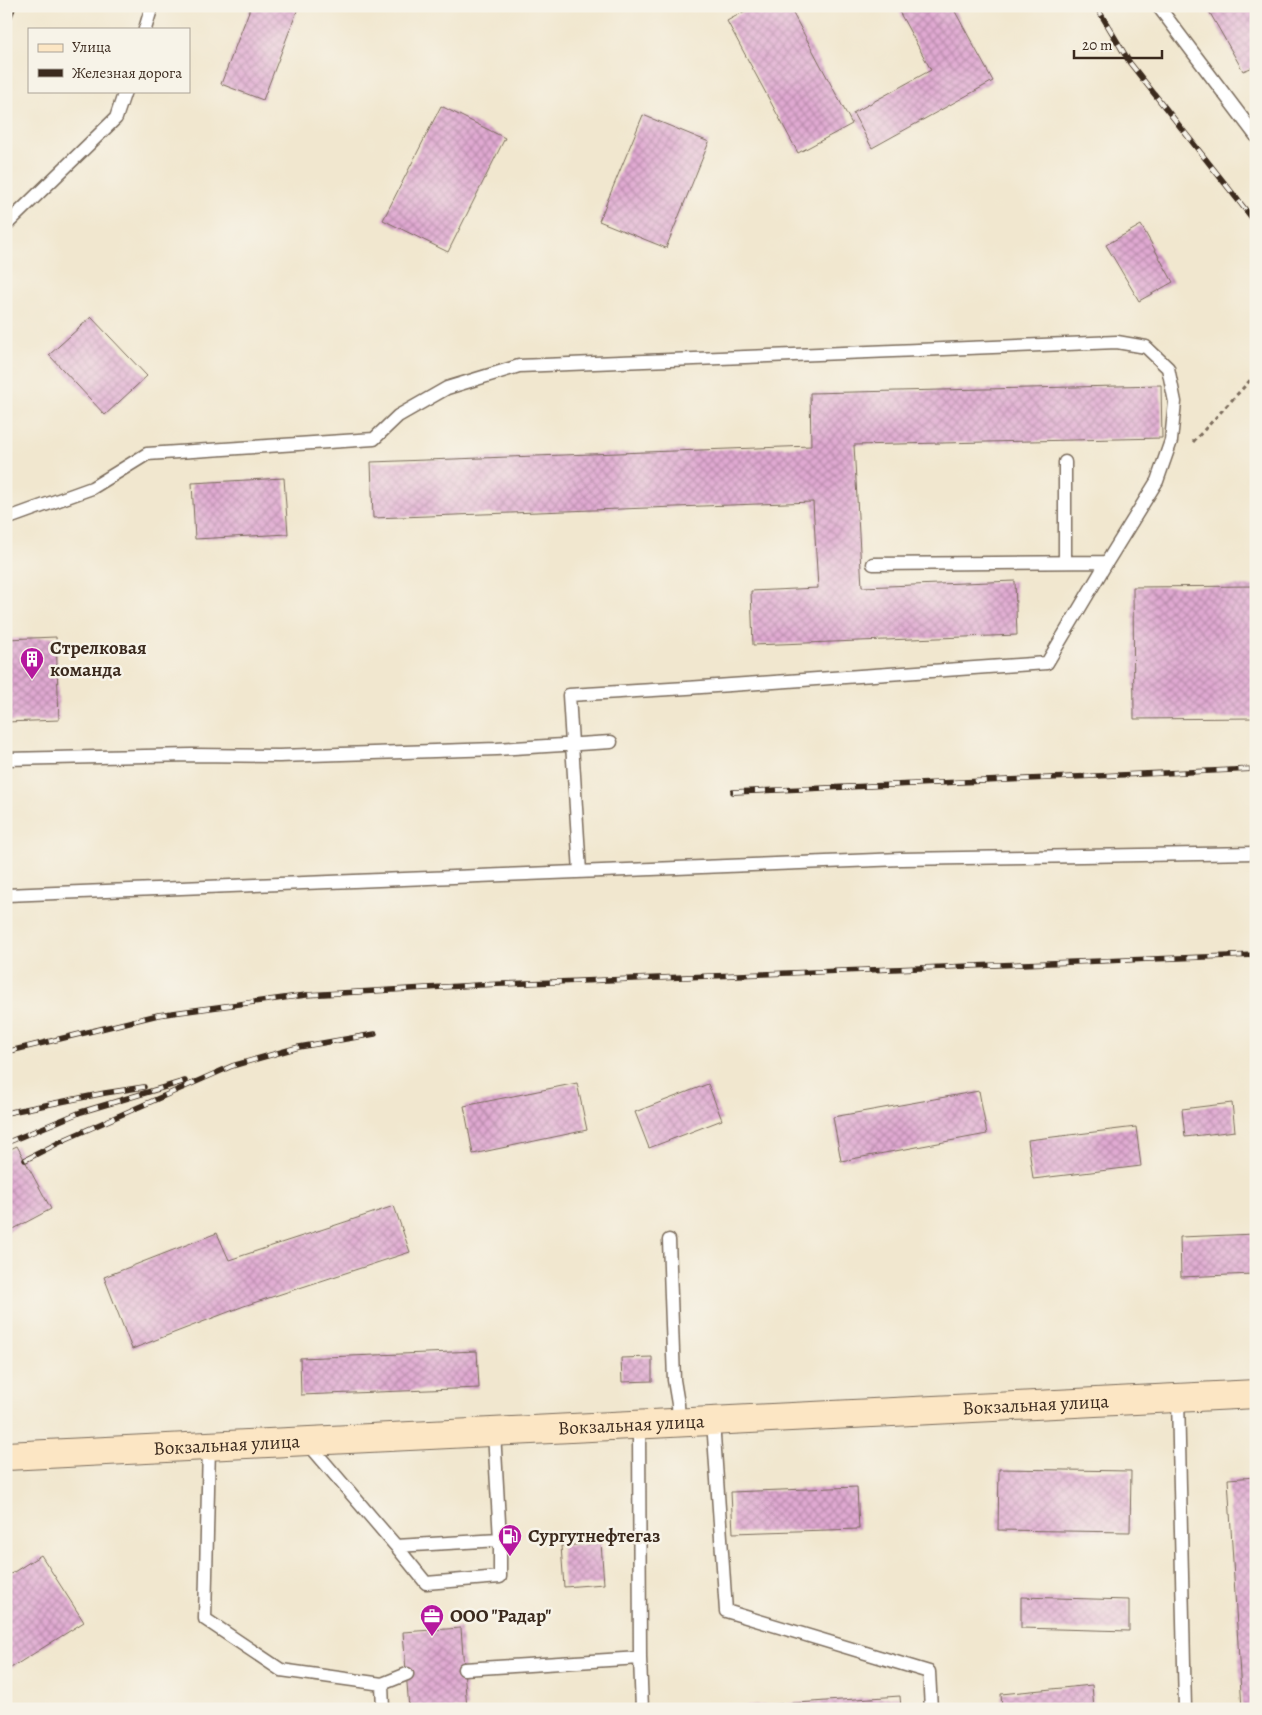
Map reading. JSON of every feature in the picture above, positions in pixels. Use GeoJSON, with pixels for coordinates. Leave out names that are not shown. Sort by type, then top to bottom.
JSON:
{"type":"FeatureCollection","features":[{"type":"Feature","properties":{"kind":"main road","name":"Вокзальная улица"},"geometry":{"type":"LineString","coordinates":[[6,1456],[1256,1394]]}},
{"type":"Feature","properties":{"kind":"lane"},"geometry":{"type":"LineString","coordinates":[[145,28],[152,6]]}},
{"type":"Feature","properties":{"kind":"lane"},"geometry":{"type":"LineString","coordinates":[[1158,6],[1256,136]]}},
{"type":"Feature","properties":{"kind":"lane"},"geometry":{"type":"LineString","coordinates":[[6,225],[116,118],[125,92]]}},
{"type":"Feature","properties":{"kind":"lane"},"geometry":{"type":"LineString","coordinates":[[6,519],[92,488],[148,454],[374,439],[398,416],[447,388],[519,366],[1117,342],[1146,347],[1168,368],[1175,402],[1171,441],[1157,481],[1047,663],[696,688],[569,694],[580,872]]}},
{"type":"Feature","properties":{"kind":"lane"},"geometry":{"type":"LineString","coordinates":[[1065,462],[1065,561]]}},
{"type":"Feature","properties":{"kind":"lane"},"geometry":{"type":"LineString","coordinates":[[874,564],[1107,562]]}},
{"type":"Feature","properties":{"kind":"lane"},"geometry":{"type":"LineString","coordinates":[[6,759],[192,755],[279,756],[497,749],[611,742]]}},
{"type":"Feature","properties":{"kind":"lane"},"geometry":{"type":"LineString","coordinates":[[6,895],[901,859],[1256,853]]}},
{"type":"Feature","properties":{"kind":"lane"},"geometry":{"type":"LineString","coordinates":[[669,1240],[674,1380],[679,1423]]}},
{"type":"Feature","properties":{"kind":"lane"},"geometry":{"type":"LineString","coordinates":[[1178,1398],[1185,1709]]}},
{"type":"Feature","properties":{"kind":"lane"},"geometry":{"type":"LineString","coordinates":[[713,1421],[726,1611],[928,1672],[931,1709]]}},
{"type":"Feature","properties":{"kind":"lane"},"geometry":{"type":"LineString","coordinates":[[639,1425],[642,1709]]}},
{"type":"Feature","properties":{"kind":"lane"},"geometry":{"type":"LineString","coordinates":[[306,1441],[426,1583],[500,1577],[500,1540],[494,1432]]}},
{"type":"Feature","properties":{"kind":"lane"},"geometry":{"type":"LineString","coordinates":[[209,1446],[205,1619],[281,1670],[382,1684],[406,1674]]}},
{"type":"Feature","properties":{"kind":"lane"},"geometry":{"type":"LineString","coordinates":[[396,1546],[500,1540]]}},
{"type":"Feature","properties":{"kind":"lane"},"geometry":{"type":"LineString","coordinates":[[464,1669],[640,1658]]}},
{"type":"Feature","properties":{"kind":"lane"},"geometry":{"type":"LineString","coordinates":[[382,1684],[383,1709]]}},
{"type":"Feature","properties":{"kind":"path"},"geometry":{"type":"LineString","coordinates":[[1190,446],[1256,374]]}},
{"type":"Feature","properties":{"kind":"building"},"geometry":{"type":"Polygon","coordinates":[[[251,6],[299,6],[263,100],[221,84],[251,6]]]}},
{"type":"Feature","properties":{"kind":"building"},"geometry":{"type":"Polygon","coordinates":[[[754,6],[789,6],[852,124],[798,153],[727,21],[754,6]]]}},
{"type":"Feature","properties":{"kind":"building"},"geometry":{"type":"Polygon","coordinates":[[[896,6],[952,6],[993,81],[872,148],[853,113],[931,70],[896,6]]]}},
{"type":"Feature","properties":{"kind":"building"},"geometry":{"type":"Polygon","coordinates":[[[1206,6],[1256,6],[1256,66],[1243,71],[1206,6]]]}},
{"type":"Feature","properties":{"kind":"building"},"geometry":{"type":"Polygon","coordinates":[[[441,106],[505,138],[448,252],[383,220],[441,106]]]}},
{"type":"Feature","properties":{"kind":"building"},"geometry":{"type":"Polygon","coordinates":[[[643,115],[709,142],[666,248],[599,221],[643,115]]]}},
{"type":"Feature","properties":{"kind":"building"},"geometry":{"type":"Polygon","coordinates":[[[1141,225],[1173,282],[1139,301],[1106,245],[1141,225]]]}},
{"type":"Feature","properties":{"kind":"building"},"geometry":{"type":"Polygon","coordinates":[[[91,317],[147,376],[105,415],[49,355],[91,317]]]}},
{"type":"Feature","properties":{"kind":"building"},"geometry":{"type":"Polygon","coordinates":[[[1161,385],[1162,438],[854,445],[862,587],[1015,581],[1017,635],[753,645],[751,591],[818,588],[813,502],[373,518],[371,462],[811,446],[810,393],[1161,385]]]}},
{"type":"Feature","properties":{"kind":"building"},"geometry":{"type":"Polygon","coordinates":[[[284,478],[288,534],[195,539],[192,483],[284,478]]]}},
{"type":"Feature","properties":{"kind":"building"},"geometry":{"type":"Polygon","coordinates":[[[1256,586],[1256,718],[1134,719],[1133,587],[1256,586]]]}},
{"type":"Feature","properties":{"kind":"building","name":"Стрелковая команда"},"geometry":{"type":"Polygon","coordinates":[[[56,637],[59,720],[6,722],[6,639],[56,637]]]}},
{"type":"Feature","properties":{"kind":"building"},"geometry":{"type":"Polygon","coordinates":[[[577,1083],[587,1130],[473,1154],[464,1106],[577,1083]]]}},
{"type":"Feature","properties":{"kind":"building"},"geometry":{"type":"Polygon","coordinates":[[[708,1084],[722,1120],[649,1148],[635,1112],[708,1084]]]}},
{"type":"Feature","properties":{"kind":"building"},"geometry":{"type":"Polygon","coordinates":[[[979,1091],[987,1134],[841,1161],[833,1117],[979,1091]]]}},
{"type":"Feature","properties":{"kind":"building"},"geometry":{"type":"Polygon","coordinates":[[[1232,1103],[1235,1131],[1185,1137],[1182,1109],[1232,1103]]]}},
{"type":"Feature","properties":{"kind":"building"},"geometry":{"type":"Polygon","coordinates":[[[1136,1127],[1141,1166],[1033,1179],[1028,1140],[1136,1127]]]}},
{"type":"Feature","properties":{"kind":"building"},"geometry":{"type":"Polygon","coordinates":[[[17,1146],[51,1209],[6,1233],[6,1151],[17,1146]]]}},
{"type":"Feature","properties":{"kind":"building"},"geometry":{"type":"Polygon","coordinates":[[[394,1206],[410,1252],[244,1306],[132,1349],[104,1277],[217,1233],[229,1260],[394,1206]]]}},
{"type":"Feature","properties":{"kind":"building"},"geometry":{"type":"Polygon","coordinates":[[[1256,1234],[1256,1292],[1254,1292],[1253,1274],[1181,1277],[1180,1237],[1256,1234]]]}},
{"type":"Feature","properties":{"kind":"building"},"geometry":{"type":"Polygon","coordinates":[[[477,1351],[479,1388],[301,1395],[300,1358],[477,1351]]]}},
{"type":"Feature","properties":{"kind":"building"},"geometry":{"type":"Polygon","coordinates":[[[652,1357],[652,1381],[622,1382],[621,1358],[652,1357]]]}},
{"type":"Feature","properties":{"kind":"building"},"geometry":{"type":"Polygon","coordinates":[[[999,1469],[1131,1471],[1130,1532],[998,1530],[999,1469]]]}},
{"type":"Feature","properties":{"kind":"building"},"geometry":{"type":"Polygon","coordinates":[[[1256,1477],[1256,1709],[1242,1709],[1228,1479],[1256,1477]]]}},
{"type":"Feature","properties":{"kind":"building"},"geometry":{"type":"Polygon","coordinates":[[[857,1487],[859,1529],[733,1533],[731,1492],[857,1487]]]}},
{"type":"Feature","properties":{"kind":"building"},"geometry":{"type":"Polygon","coordinates":[[[601,1543],[604,1584],[564,1587],[561,1546],[601,1543]]]}},
{"type":"Feature","properties":{"kind":"building"},"geometry":{"type":"Polygon","coordinates":[[[41,1555],[84,1622],[6,1671],[6,1577],[41,1555]]]}},
{"type":"Feature","properties":{"kind":"building"},"geometry":{"type":"Polygon","coordinates":[[[1021,1597],[1129,1600],[1129,1631],[1021,1628],[1021,1597]]]}},
{"type":"Feature","properties":{"kind":"building"},"geometry":{"type":"Polygon","coordinates":[[[461,1628],[467,1709],[409,1709],[403,1632],[461,1628]]]}},
{"type":"Feature","properties":{"kind":"building"},"geometry":{"type":"Polygon","coordinates":[[[1092,1685],[1094,1709],[1002,1709],[1001,1694],[1092,1685]]]}},
{"type":"Feature","properties":{"kind":"building"},"geometry":{"type":"Polygon","coordinates":[[[900,1696],[901,1709],[738,1709],[738,1707],[900,1696]]]}},
{"type":"Feature","properties":{"kind":"railway"},"geometry":{"type":"LineString","coordinates":[[6,26],[14,6]]}},
{"type":"Feature","properties":{"kind":"railway"},"geometry":{"type":"LineString","coordinates":[[1096,6],[1130,63],[1256,223]]}},
{"type":"Feature","properties":{"kind":"railway"},"geometry":{"type":"LineString","coordinates":[[733,792],[1256,769]]}},
{"type":"Feature","properties":{"kind":"railway"},"geometry":{"type":"LineString","coordinates":[[6,1052],[158,1015],[306,995],[478,985],[1256,955]]}},
{"type":"Feature","properties":{"kind":"railway"},"geometry":{"type":"LineString","coordinates":[[25,1160],[66,1139],[232,1066],[299,1047],[375,1034]]}},
{"type":"Feature","properties":{"kind":"railway"},"geometry":{"type":"LineString","coordinates":[[6,1143],[81,1112],[185,1081]]}},
{"type":"Feature","properties":{"kind":"railway"},"geometry":{"type":"LineString","coordinates":[[6,1113],[144,1087]]}},
{"type":"Feature","properties":{"kind":"place","name":"Стрелковая команда"},"geometry":{"type":"Point","coordinates":[32,680]}},
{"type":"Feature","properties":{"kind":"place","name":"Сургутнефтегаз"},"geometry":{"type":"Point","coordinates":[510,1557]}},
{"type":"Feature","properties":{"kind":"place","name":"ООО \"Радар\""},"geometry":{"type":"Point","coordinates":[432,1637]}}]}
